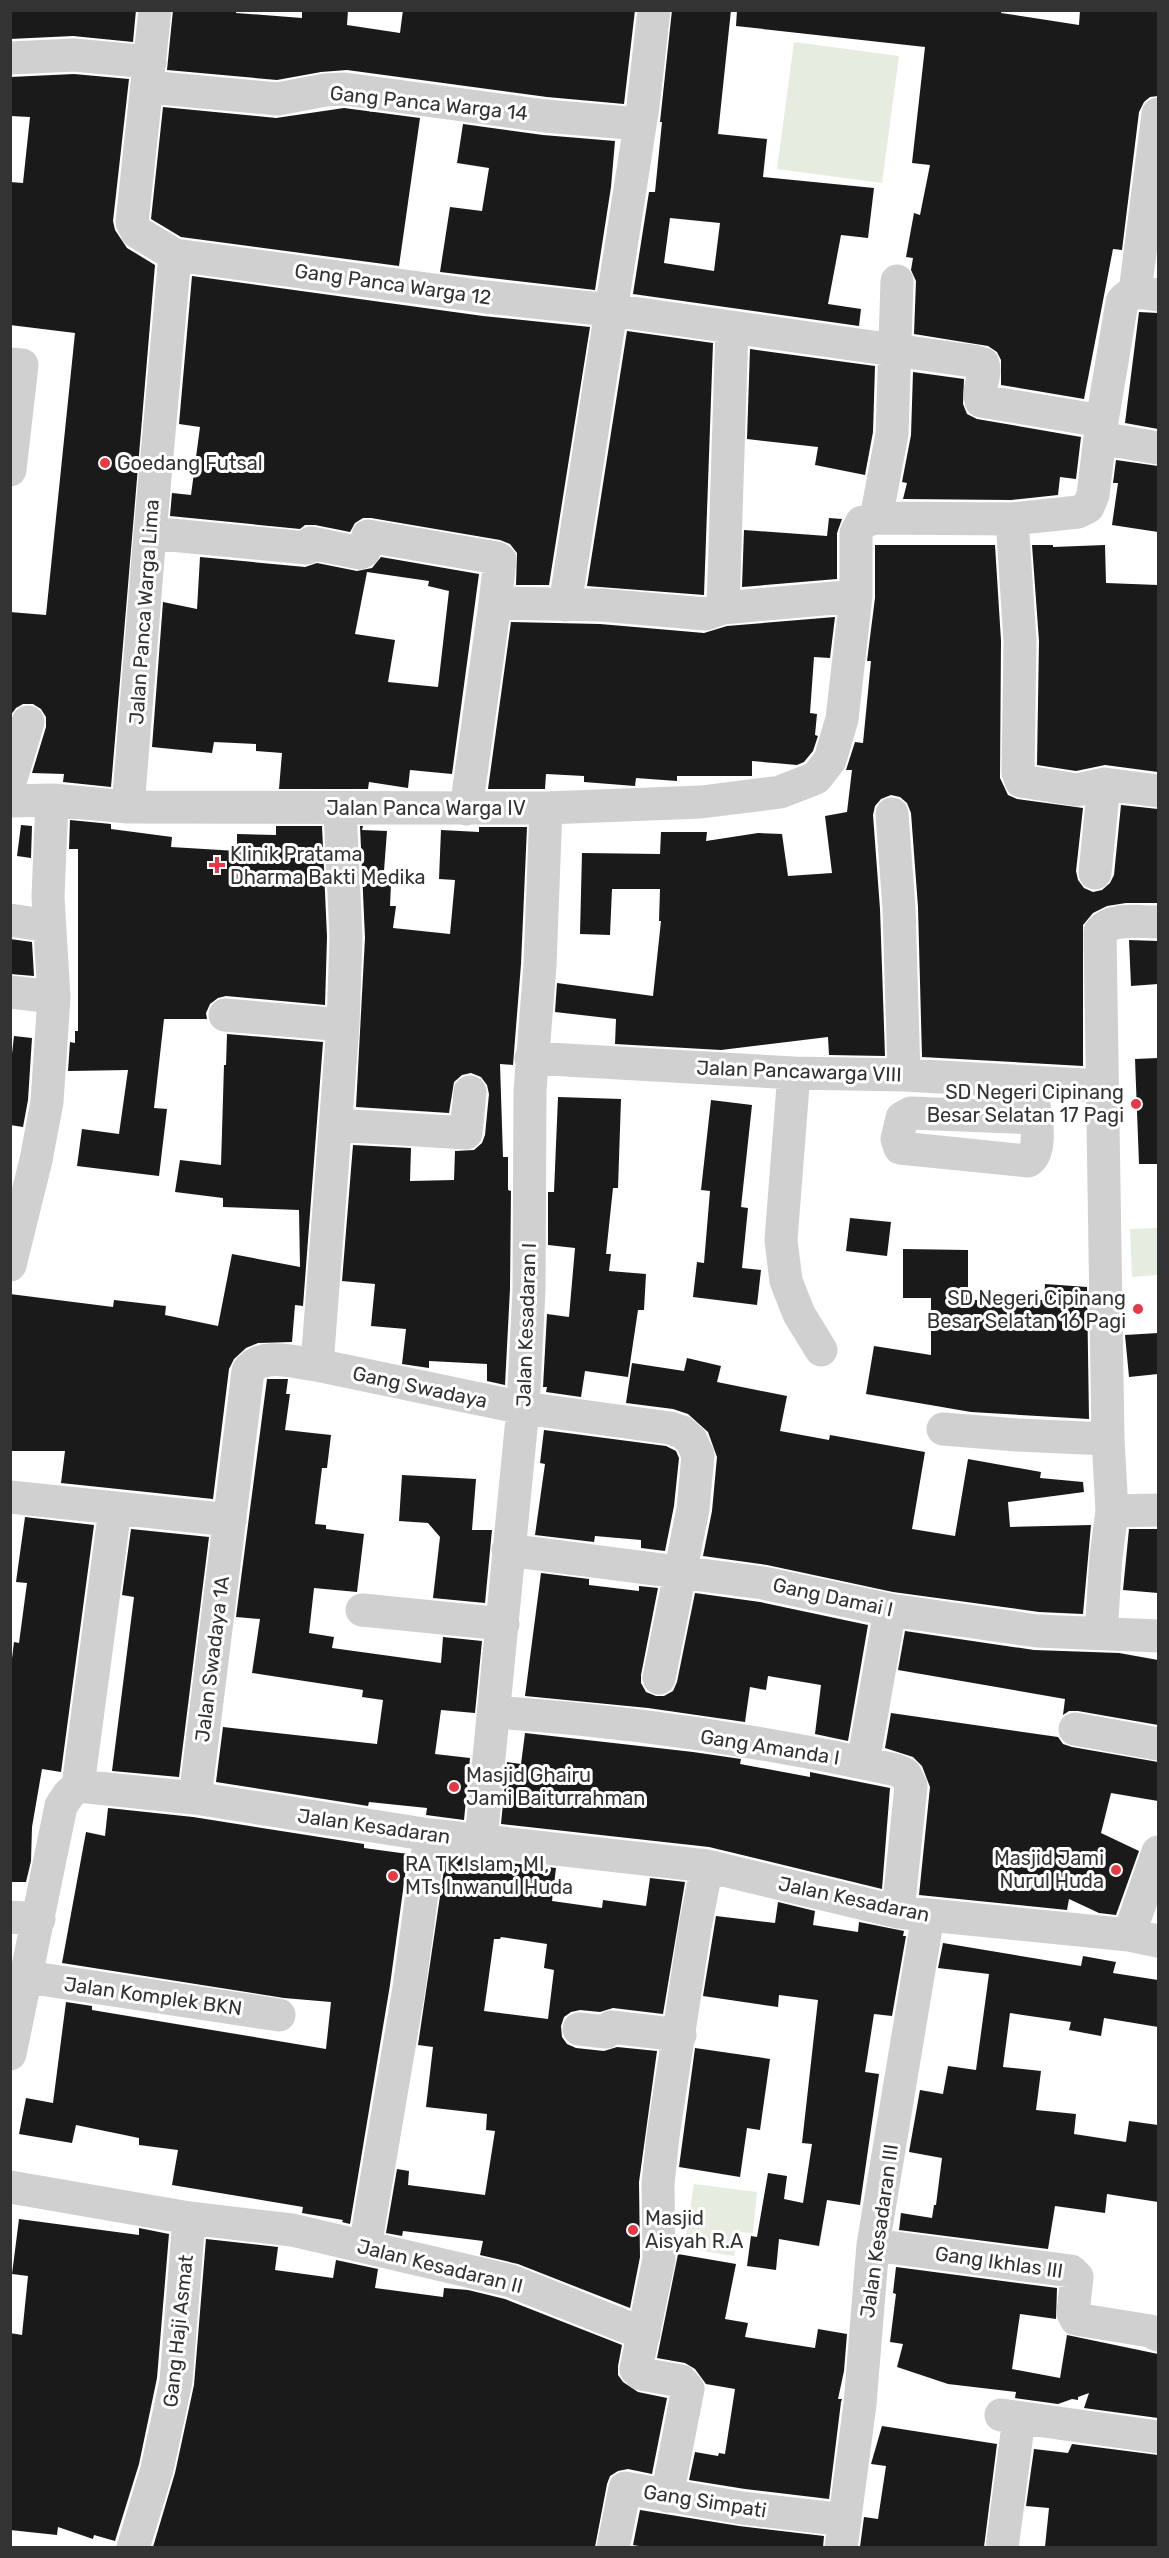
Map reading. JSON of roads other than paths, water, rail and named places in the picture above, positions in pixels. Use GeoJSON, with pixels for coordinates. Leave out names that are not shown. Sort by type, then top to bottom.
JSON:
{"type":"FeatureCollection","features":[{"type":"Feature","properties":{"kind":"street"},"geometry":{"type":"LineString","coordinates":[[155,10],[132,222],[137,232],[175,255]]}},
{"type":"Feature","properties":{"kind":"street"},"geometry":{"type":"LineString","coordinates":[[565,605],[640,124],[654,10]]}},
{"type":"Feature","properties":{"kind":"street","name":"Gang Panca Warga 14"},"geometry":{"type":"LineString","coordinates":[[10,58],[74,55],[149,74],[278,99],[325,90],[345,89],[544,116],[640,124]]}},
{"type":"Feature","properties":{"kind":"street"},"geometry":{"type":"LineString","coordinates":[[495,603],[601,605],[706,614],[723,608],[856,596],[856,532],[862,522],[876,518],[1012,519],[1078,513],[1088,507],[1093,495],[1101,429],[1122,302],[1126,296],[1147,294],[1158,114]]}},
{"type":"Feature","properties":{"kind":"street","name":"Gang Panca Warga 12"},"geometry":{"type":"LineString","coordinates":[[175,255],[486,297],[610,310],[983,364],[985,369],[979,395],[981,401],[1101,429]]}},
{"type":"Feature","properties":{"kind":"street","name":"Jalan Panca Warga Lima"},"geometry":{"type":"LineString","coordinates":[[128,807],[175,255]]}},
{"type":"Feature","properties":{"kind":"street"},"geometry":{"type":"LineString","coordinates":[[876,518],[892,434],[897,281]]}},
{"type":"Feature","properties":{"kind":"street"},"geometry":{"type":"LineString","coordinates":[[723,608],[732,328]]}},
{"type":"Feature","properties":{"kind":"street"},"geometry":{"type":"LineString","coordinates":[[10,364],[22,365],[10,470]]}},
{"type":"Feature","properties":{"kind":"street"},"geometry":{"type":"LineString","coordinates":[[1101,429],[1158,448]]}},
{"type":"Feature","properties":{"kind":"street"},"geometry":{"type":"LineString","coordinates":[[1012,519],[1020,641],[1018,772],[1021,781],[1077,790],[1104,784],[1158,791]]}},
{"type":"Feature","properties":{"kind":"street"},"geometry":{"type":"LineString","coordinates":[[150,533],[307,548],[311,543],[360,553],[363,552],[368,536],[500,560],[466,809]]}},
{"type":"Feature","properties":{"kind":"street","name":"Jalan Panca Warga IV"},"geometry":{"type":"LineString","coordinates":[[10,801],[52,800],[128,807],[466,809],[701,802],[780,792],[816,778],[830,760],[842,719],[856,596]]}},
{"type":"Feature","properties":{"kind":"street"},"geometry":{"type":"LineString","coordinates":[[10,782],[28,722]]}},
{"type":"Feature","properties":{"kind":"street"},"geometry":{"type":"LineString","coordinates":[[1095,873],[1104,784]]}},
{"type":"Feature","properties":{"kind":"street"},"geometry":{"type":"LineString","coordinates":[[10,1265],[36,1160],[47,1102],[54,997],[49,926],[52,800]]}},
{"type":"Feature","properties":{"kind":"street","name":"Jalan Kesadaran I"},"geometry":{"type":"LineString","coordinates":[[480,1840],[523,1408],[529,1290],[531,1058],[540,965],[546,808]]}},
{"type":"Feature","properties":{"kind":"street"},"geometry":{"type":"LineString","coordinates":[[317,1365],[343,1025],[346,937],[340,809]]}},
{"type":"Feature","properties":{"kind":"street"},"geometry":{"type":"LineString","coordinates":[[892,814],[900,932],[904,1075]]}},
{"type":"Feature","properties":{"kind":"street"},"geometry":{"type":"LineString","coordinates":[[10,920],[49,926]]}},
{"type":"Feature","properties":{"kind":"street"},"geometry":{"type":"LineString","coordinates":[[1101,1633],[1112,1510],[1108,1439],[1100,932],[1104,926],[1118,922],[1158,922]]}},
{"type":"Feature","properties":{"kind":"street"},"geometry":{"type":"LineString","coordinates":[[10,992],[54,997]]}},
{"type":"Feature","properties":{"kind":"street"},"geometry":{"type":"LineString","coordinates":[[225,1015],[343,1025]]}},
{"type":"Feature","properties":{"kind":"street","name":"Jalan Pancawarga VIII"},"geometry":{"type":"LineString","coordinates":[[531,1058],[794,1073],[904,1075],[1102,1086]]}},
{"type":"Feature","properties":{"kind":"street"},"geometry":{"type":"LineString","coordinates":[[794,1073],[781,1240],[786,1281],[799,1314],[821,1350]]}},
{"type":"Feature","properties":{"kind":"street"},"geometry":{"type":"LineString","coordinates":[[1030,1083],[1036,1118]]}},
{"type":"Feature","properties":{"kind":"street"},"geometry":{"type":"LineString","coordinates":[[336,1125],[466,1133],[470,1092]]}},
{"type":"Feature","properties":{"kind":"street","name":"Gang Swadaya"},"geometry":{"type":"LineString","coordinates":[[230,1520],[248,1371],[252,1366],[266,1361],[317,1365],[523,1408],[670,1428],[682,1432],[691,1440],[698,1455],[693,1509],[659,1678]]}},
{"type":"Feature","properties":{"kind":"street"},"geometry":{"type":"LineString","coordinates":[[943,1429],[1108,1439]]}},
{"type":"Feature","properties":{"kind":"street"},"geometry":{"type":"LineString","coordinates":[[10,1497],[230,1520]]}},
{"type":"Feature","properties":{"kind":"street"},"geometry":{"type":"LineString","coordinates":[[10,2054],[27,1977],[25,1918],[61,1806],[78,1786],[116,1509]]}},
{"type":"Feature","properties":{"kind":"street"},"geometry":{"type":"LineString","coordinates":[[1112,1510],[1158,1510]]}},
{"type":"Feature","properties":{"kind":"street","name":"Jalan Swadaya 1A"},"geometry":{"type":"LineString","coordinates":[[195,1798],[230,1520]]}},
{"type":"Feature","properties":{"kind":"street","name":"Gang Damai I"},"geometry":{"type":"LineString","coordinates":[[508,1550],[764,1583],[890,1610],[1037,1631],[1158,1636]]}},
{"type":"Feature","properties":{"kind":"street"},"geometry":{"type":"LineString","coordinates":[[362,1610],[503,1624]]}},
{"type":"Feature","properties":{"kind":"street"},"geometry":{"type":"LineString","coordinates":[[863,1763],[890,1610]]}},
{"type":"Feature","properties":{"kind":"street","name":"Gang Amanda I"},"geometry":{"type":"LineString","coordinates":[[494,1712],[597,1719],[896,1770],[909,1779],[911,1786],[913,1914]]}},
{"type":"Feature","properties":{"kind":"street"},"geometry":{"type":"LineString","coordinates":[[1075,1729],[1158,1744]]}},
{"type":"Feature","properties":{"kind":"street","name":"Jalan Kesadaran"},"geometry":{"type":"LineString","coordinates":[[78,1786],[195,1798],[430,1835],[707,1866],[913,1914],[1144,1938]]}},
{"type":"Feature","properties":{"kind":"street"},"geometry":{"type":"LineString","coordinates":[[365,2247],[410,1988],[430,1835]]}},
{"type":"Feature","properties":{"kind":"street"},"geometry":{"type":"LineString","coordinates":[[1144,1938],[1158,1852]]}},
{"type":"Feature","properties":{"kind":"street"},"geometry":{"type":"LineString","coordinates":[[667,2496],[688,2389],[681,2381],[637,2372],[637,2365],[659,2259],[658,2184],[662,2145],[707,1866]]}},
{"type":"Feature","properties":{"kind":"street","name":"Jalan Kesadaran III"},"geometry":{"type":"LineString","coordinates":[[843,2534],[860,2404],[873,2245],[913,1914]]}},
{"type":"Feature","properties":{"kind":"street","name":"Jalan Komplek BKN"},"geometry":{"type":"LineString","coordinates":[[27,1977],[279,2015]]}},
{"type":"Feature","properties":{"kind":"street"},"geometry":{"type":"LineString","coordinates":[[579,2029],[606,2032],[611,2027],[680,2035]]}},
{"type":"Feature","properties":{"kind":"street","name":"Jalan Kesadaran II"},"geometry":{"type":"LineString","coordinates":[[10,2187],[189,2218],[292,2230],[511,2281],[644,2334]]}},
{"type":"Feature","properties":{"kind":"street","name":"Gang Haji Asmat"},"geometry":{"type":"LineString","coordinates":[[133,2547],[157,2469],[176,2381],[189,2218]]}},
{"type":"Feature","properties":{"kind":"street","name":"Gang Ikhlas III"},"geometry":{"type":"LineString","coordinates":[[873,2245],[1071,2271],[1077,2277],[1073,2313],[1076,2319],[1154,2333]]}},
{"type":"Feature","properties":{"kind":"street"},"geometry":{"type":"LineString","coordinates":[[1002,2547],[1010,2416],[1158,2437]]}},
{"type":"Feature","properties":{"kind":"street","name":"Gang Simpati"},"geometry":{"type":"LineString","coordinates":[[613,2547],[625,2488],[742,2508],[843,2534]]}},
{"type":"Feature","properties":{"kind":"place","name":"Goedang Futsal"},"geometry":{"type":"Point","coordinates":[105,463]}},
{"type":"Feature","properties":{"kind":"place","name":"Klinik Pratama Dharma Bakti Medika"},"geometry":{"type":"Point","coordinates":[217,865]}},
{"type":"Feature","properties":{"kind":"place","name":"SD Negeri Cipinang Besar Selatan 17 Pagi"},"geometry":{"type":"Point","coordinates":[1136,1104]}},
{"type":"Feature","properties":{"kind":"place","name":"SD Negeri Cipinang Besar Selatan 16 Pagi"},"geometry":{"type":"Point","coordinates":[1138,1309]}},
{"type":"Feature","properties":{"kind":"place","name":"Masjid Ghairu Jami Baiturrahman"},"geometry":{"type":"Point","coordinates":[454,1787]}},
{"type":"Feature","properties":{"kind":"place","name":"Masjid Jami Nurul Huda"},"geometry":{"type":"Point","coordinates":[1116,1870]}},
{"type":"Feature","properties":{"kind":"place","name":"RA TK.Islam, MI, MTs Inwanul Huda"},"geometry":{"type":"Point","coordinates":[393,1876]}},
{"type":"Feature","properties":{"kind":"place","name":"Masjid Aisyah R.A"},"geometry":{"type":"Point","coordinates":[633,2230]}}]}
